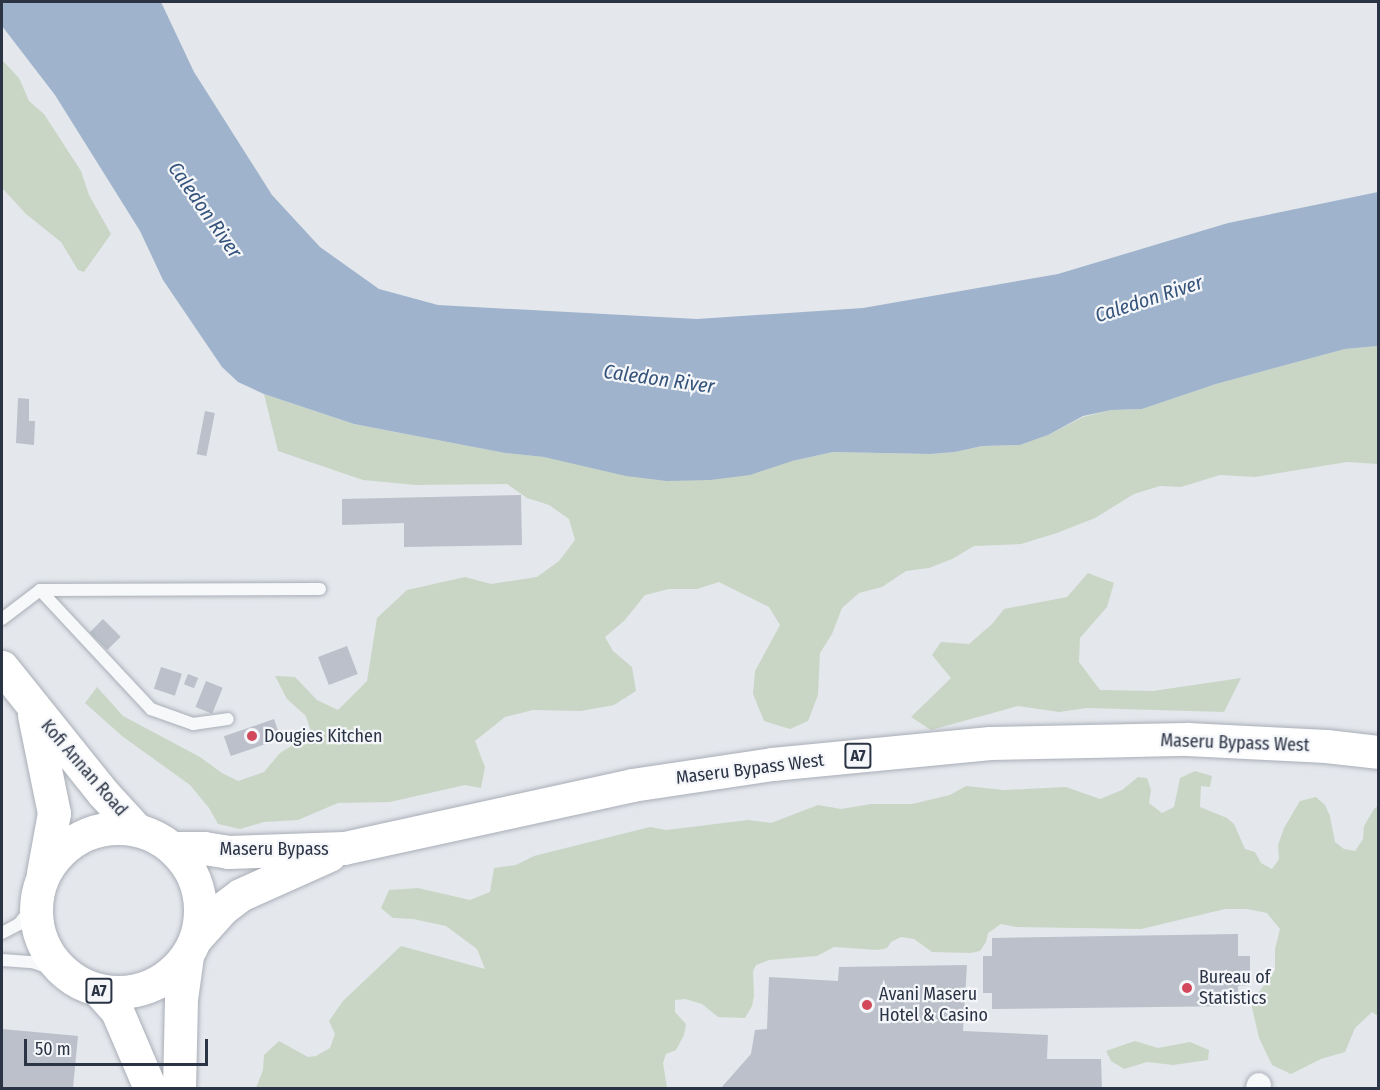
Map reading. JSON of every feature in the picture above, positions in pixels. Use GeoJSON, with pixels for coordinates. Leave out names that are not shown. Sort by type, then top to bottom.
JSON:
{"type":"FeatureCollection","features":[{"type":"Feature","properties":{"kind":"main road","name":"Kofi Annan Road"},"geometry":{"type":"LineString","coordinates":[[2,667],[32,707],[137,830]]}},
{"type":"Feature","properties":{"kind":"main road","name":"Kofi Annan Road"},"geometry":{"type":"LineString","coordinates":[[32,707],[54,813],[38,893]]}},
{"type":"Feature","properties":{"kind":"main road","name":"Maseru Bypass West"},"geometry":{"type":"LineString","coordinates":[[344,848],[632,784],[772,764],[990,743],[1187,739],[1326,746],[1378,752]]}},
{"type":"Feature","properties":{"kind":"main road","name":"A7"},"geometry":{"type":"LineString","coordinates":[[117,828],[137,830],[155,837],[172,848],[185,862],[197,889],[200,919],[191,947],[174,971],[158,983],[139,990],[119,993],[99,991],[81,984],[64,973],[51,959],[36,922],[38,893],[49,865],[79,838],[97,831],[117,828]]}},
{"type":"Feature","properties":{"kind":"main road","name":"Maseru Bypass"},"geometry":{"type":"LineString","coordinates":[[172,848],[204,848],[228,852],[344,848]]}},
{"type":"Feature","properties":{"kind":"main road","name":"Maseru Bypass"},"geometry":{"type":"LineString","coordinates":[[191,947],[223,908],[240,895],[344,848]]}},
{"type":"Feature","properties":{"kind":"main road"},"geometry":{"type":"LineString","coordinates":[[179,1089],[182,988],[191,947]]}},
{"type":"Feature","properties":{"kind":"main road"},"geometry":{"type":"LineString","coordinates":[[99,991],[117,1011],[150,1089]]}},
{"type":"Feature","properties":{"kind":"lane"},"geometry":{"type":"LineString","coordinates":[[2,619],[40,590],[320,589]]}},
{"type":"Feature","properties":{"kind":"lane"},"geometry":{"type":"LineString","coordinates":[[40,590],[151,709],[193,724],[228,719]]}},
{"type":"Feature","properties":{"kind":"lane"},"geometry":{"type":"LineString","coordinates":[[2,933],[19,924],[38,893]]}},
{"type":"Feature","properties":{"kind":"lane"},"geometry":{"type":"LineString","coordinates":[[2,960],[33,962],[64,973]]}},
{"type":"Feature","properties":{"kind":"green space"},"geometry":{"type":"Polygon","coordinates":[[[2,60],[19,78],[29,101],[44,114],[81,171],[89,195],[111,234],[84,272],[78,270],[61,242],[26,214],[2,188],[2,60]]]}},
{"type":"Feature","properties":{"kind":"green space"},"geometry":{"type":"Polygon","coordinates":[[[1378,346],[1378,464],[1347,462],[1255,477],[1220,475],[1181,487],[1160,486],[1134,494],[1095,518],[1057,533],[1021,544],[974,546],[952,559],[929,568],[906,571],[882,587],[859,593],[842,608],[832,634],[820,653],[818,695],[808,721],[790,729],[764,721],[753,694],[755,671],[780,625],[769,607],[719,582],[697,589],[669,589],[645,595],[624,621],[605,637],[613,651],[632,667],[636,691],[614,705],[581,711],[533,710],[505,717],[475,741],[485,767],[481,788],[465,785],[390,802],[338,803],[298,820],[264,822],[240,829],[218,824],[209,808],[190,785],[122,736],[85,703],[97,687],[123,716],[200,757],[238,781],[264,772],[280,753],[298,742],[314,741],[306,716],[287,699],[275,676],[295,677],[317,700],[338,710],[367,681],[377,618],[407,590],[465,577],[491,584],[537,577],[559,561],[575,540],[569,519],[549,505],[527,498],[507,484],[416,485],[363,480],[278,451],[264,394],[354,424],[505,453],[544,457],[792,461],[833,452],[930,454],[955,452],[982,446],[1020,445],[1048,435],[1083,417],[1111,410],[1142,409],[1216,384],[1345,349],[1378,346]]]}},
{"type":"Feature","properties":{"kind":"green space"},"geometry":{"type":"Polygon","coordinates":[[[1088,573],[1114,583],[1107,607],[1080,638],[1079,662],[1100,690],[1153,691],[1241,678],[1224,712],[1087,708],[1059,712],[1018,706],[931,730],[911,717],[951,678],[932,655],[941,642],[969,644],[992,624],[1004,609],[1067,597],[1088,573]]]}},
{"type":"Feature","properties":{"kind":"green space"},"geometry":{"type":"Polygon","coordinates":[[[1195,771],[1212,776],[1210,787],[1201,786],[1200,807],[1227,818],[1234,824],[1245,849],[1255,852],[1261,863],[1272,869],[1279,859],[1278,845],[1284,828],[1300,801],[1316,797],[1325,805],[1330,816],[1335,842],[1344,849],[1355,851],[1363,839],[1364,826],[1378,806],[1378,1016],[1372,1012],[1355,1028],[1345,1052],[1321,1059],[1291,1074],[1272,1065],[1259,1038],[1251,1003],[1275,970],[1275,949],[1280,929],[1267,913],[1247,909],[1225,909],[1141,929],[1016,927],[1001,924],[988,933],[986,942],[980,951],[970,953],[932,952],[914,939],[901,937],[891,942],[887,948],[878,950],[834,947],[817,956],[769,960],[756,965],[753,971],[754,996],[752,1006],[745,1018],[718,1017],[702,1004],[685,999],[675,1000],[675,1012],[686,1024],[684,1035],[676,1050],[666,1054],[663,1063],[667,1088],[256,1088],[263,1070],[264,1055],[279,1041],[308,1057],[316,1056],[330,1048],[335,1034],[329,1021],[343,1001],[401,946],[485,969],[477,949],[446,926],[413,919],[393,918],[381,908],[389,890],[418,888],[470,900],[490,892],[494,868],[516,865],[534,856],[650,827],[666,830],[748,820],[771,823],[818,805],[841,809],[871,804],[912,804],[950,795],[966,786],[1004,790],[1066,787],[1100,799],[1122,790],[1138,777],[1147,778],[1151,790],[1149,803],[1162,813],[1174,807],[1180,778],[1195,771]]]}},
{"type":"Feature","properties":{"kind":"green space"},"geometry":{"type":"Polygon","coordinates":[[[1135,1041],[1158,1048],[1190,1042],[1209,1050],[1208,1060],[1173,1065],[1147,1062],[1124,1069],[1111,1061],[1106,1051],[1135,1041]]]}},
{"type":"Feature","properties":{"kind":"water","name":"Caledon River"},"geometry":{"type":"Polygon","coordinates":[[[2,2],[161,2],[194,72],[272,195],[320,247],[379,289],[438,305],[697,319],[863,308],[1058,274],[1228,223],[1378,192],[1378,346],[1345,349],[1216,384],[1142,409],[1111,410],[1083,416],[1048,435],[1020,445],[982,446],[955,452],[930,454],[833,452],[792,461],[750,475],[710,480],[667,481],[626,476],[544,457],[505,453],[354,424],[264,394],[238,382],[222,367],[163,280],[140,231],[55,95],[2,26],[2,2]]]}},
{"type":"Feature","properties":{"kind":"building"},"geometry":{"type":"Polygon","coordinates":[[[18,398],[29,399],[29,421],[35,421],[34,445],[16,443],[18,398]]]}},
{"type":"Feature","properties":{"kind":"building"},"geometry":{"type":"Polygon","coordinates":[[[205,411],[215,413],[206,456],[197,454],[205,411]]]}},
{"type":"Feature","properties":{"kind":"building"},"geometry":{"type":"Polygon","coordinates":[[[521,495],[522,545],[404,547],[404,523],[342,525],[342,499],[521,495]]]}},
{"type":"Feature","properties":{"kind":"building"},"geometry":{"type":"Polygon","coordinates":[[[103,619],[121,637],[107,650],[90,632],[103,619]]]}},
{"type":"Feature","properties":{"kind":"building"},"geometry":{"type":"Polygon","coordinates":[[[347,646],[358,674],[329,685],[318,657],[347,646]]]}},
{"type":"Feature","properties":{"kind":"building"},"geometry":{"type":"Polygon","coordinates":[[[161,667],[182,674],[175,696],[154,689],[161,667]]]}},
{"type":"Feature","properties":{"kind":"building"},"geometry":{"type":"Polygon","coordinates":[[[188,674],[198,678],[194,688],[184,684],[188,674]]]}},
{"type":"Feature","properties":{"kind":"building"},"geometry":{"type":"Polygon","coordinates":[[[206,681],[223,688],[212,714],[196,707],[206,681]]]}},
{"type":"Feature","properties":{"kind":"building"},"geometry":{"type":"Polygon","coordinates":[[[274,719],[281,739],[231,756],[224,736],[274,719]]]}},
{"type":"Feature","properties":{"kind":"building"},"geometry":{"type":"Polygon","coordinates":[[[1238,934],[1238,956],[1250,956],[1250,985],[1238,986],[1238,1006],[992,1009],[992,993],[983,993],[983,956],[992,956],[992,938],[1238,934]]]}},
{"type":"Feature","properties":{"kind":"building","name":"Avani Maseru Hotel & Casino"},"geometry":{"type":"Polygon","coordinates":[[[967,965],[963,1031],[1048,1035],[1047,1059],[1101,1059],[1102,1088],[721,1088],[751,1054],[755,1030],[767,1029],[769,977],[838,981],[839,967],[967,965]]]}},
{"type":"Feature","properties":{"kind":"building"},"geometry":{"type":"Polygon","coordinates":[[[2,1029],[78,1036],[73,1088],[2,1088],[2,1029]]]}},
{"type":"Feature","properties":{"kind":"place","name":"Dougies Kitchen"},"geometry":{"type":"Point","coordinates":[252,736]}},
{"type":"Feature","properties":{"kind":"place","name":"Bureau of Statistics"},"geometry":{"type":"Point","coordinates":[1187,988]}},
{"type":"Feature","properties":{"kind":"place","name":"Avani Maseru Hotel & Casino"},"geometry":{"type":"Point","coordinates":[867,1005]}}]}
